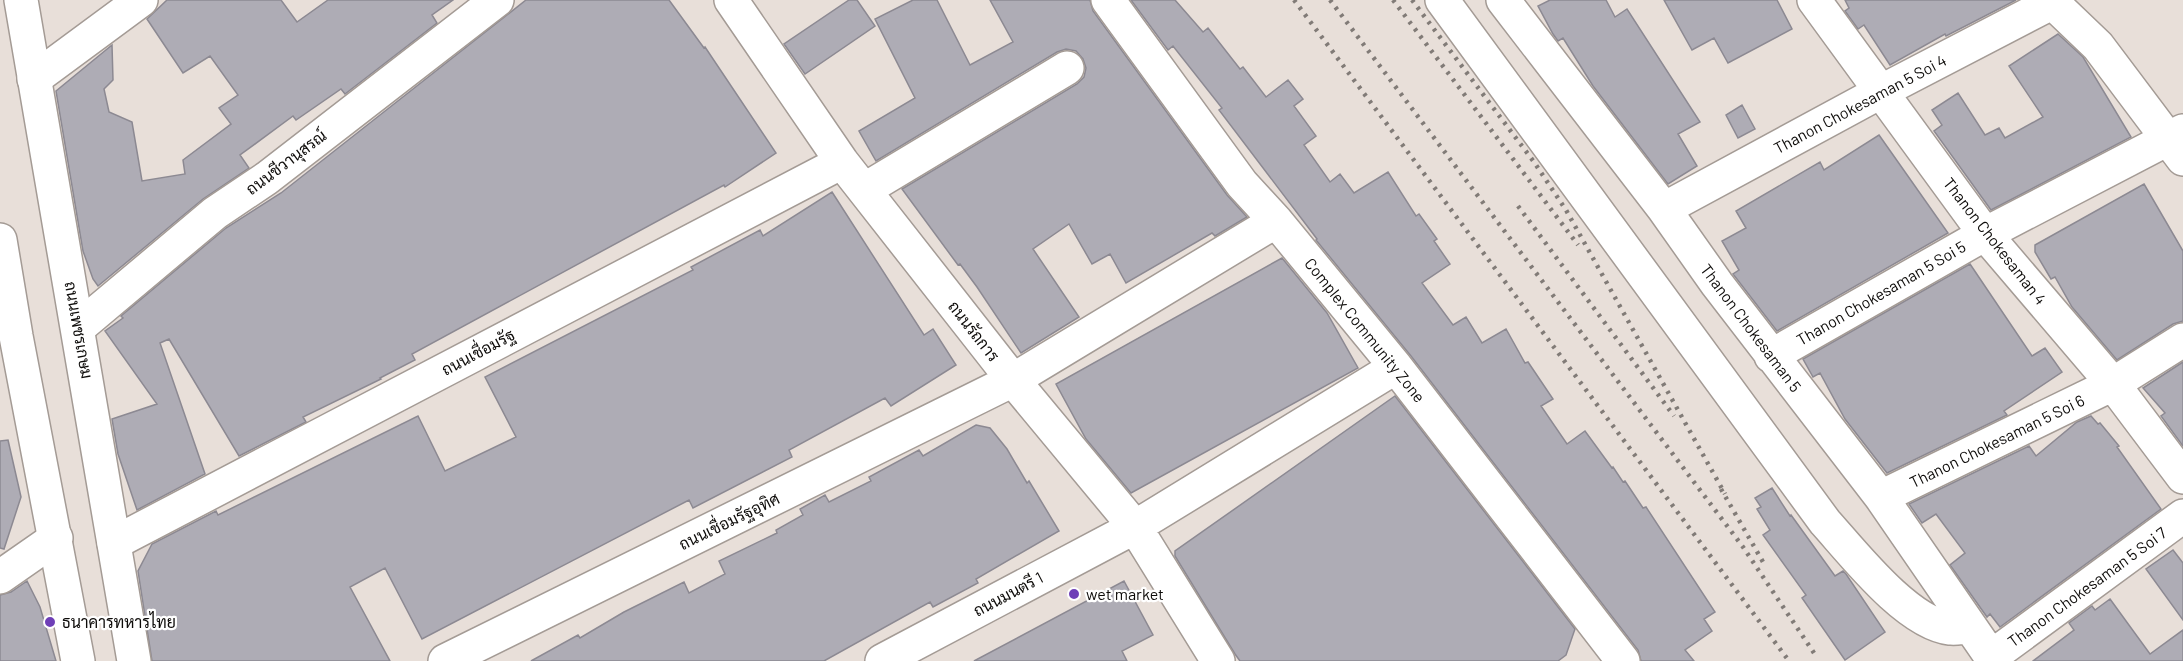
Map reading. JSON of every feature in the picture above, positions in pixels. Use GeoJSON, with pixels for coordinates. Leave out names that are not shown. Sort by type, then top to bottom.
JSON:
{"type":"FeatureCollection","features":[{"type":"Feature","properties":{"kind":"street","name":"ถนนเพชรเกษม"},"geometry":{"type":"LineString","coordinates":[[21,0],[134,661]]}},
{"type":"Feature","properties":{"kind":"street"},"geometry":{"type":"LineString","coordinates":[[34,79],[141,0]]}},
{"type":"Feature","properties":{"kind":"street","name":"ถนนชีวานุสรณ์"},"geometry":{"type":"LineString","coordinates":[[78,328],[215,213],[267,178],[497,0]]}},
{"type":"Feature","properties":{"kind":"street","name":"ถนนรัถการ"},"geometry":{"type":"LineString","coordinates":[[731,0],[842,162],[1013,380],[1135,527],[1218,661]]}},
{"type":"Feature","properties":{"kind":"street","name":"Complex Community Zone"},"geometry":{"type":"LineString","coordinates":[[1108,0],[1242,184],[1276,221],[1396,367],[1616,659]]}},
{"type":"Feature","properties":{"kind":"street"},"geometry":{"type":"LineString","coordinates":[[1442,0],[1825,522],[1892,595],[1921,617],[1951,628],[1969,627]]}},
{"type":"Feature","properties":{"kind":"street","name":"Thanon Chokesaman 5"},"geometry":{"type":"LineString","coordinates":[[1503,0],[1881,497],[1992,659]]}},
{"type":"Feature","properties":{"kind":"street","name":"Thanon Chokesaman 4"},"geometry":{"type":"LineString","coordinates":[[1814,0],[1985,234],[2113,384],[2183,477]]}},
{"type":"Feature","properties":{"kind":"street"},"geometry":{"type":"LineString","coordinates":[[2053,1],[2098,46],[2178,143]]}},
{"type":"Feature","properties":{"kind":"street","name":"Thanon Chokesaman 5 Soi 4"},"geometry":{"type":"LineString","coordinates":[[1664,209],[2053,1]]}},
{"type":"Feature","properties":{"kind":"street"},"geometry":{"type":"LineString","coordinates":[[864,190],[1067,68]]}},
{"type":"Feature","properties":{"kind":"street","name":"Thanon Chokesaman 5 Soi 5"},"geometry":{"type":"LineString","coordinates":[[1772,356],[1985,234],[2178,143]]}},
{"type":"Feature","properties":{"kind":"street","name":"ถนนเชื่อมรัฐ"},"geometry":{"type":"LineString","coordinates":[[114,543],[842,162]]}},
{"type":"Feature","properties":{"kind":"street","name":"ถนนเชื่อมรัฐอุทิศ"},"geometry":{"type":"LineString","coordinates":[[444,661],[1013,380],[1276,221]]}},
{"type":"Feature","properties":{"kind":"street"},"geometry":{"type":"LineString","coordinates":[[0,240],[8,342],[56,538],[78,661]]}},
{"type":"Feature","properties":{"kind":"street","name":"Thanon Chokesaman 5 Soi 6"},"geometry":{"type":"LineString","coordinates":[[1881,497],[2113,384],[2183,340]]}},
{"type":"Feature","properties":{"kind":"street","name":"ถนนมนตรี 1"},"geometry":{"type":"LineString","coordinates":[[882,661],[1135,527],[1396,367]]}},
{"type":"Feature","properties":{"kind":"street","name":"Thanon Chokesaman 5 Soi 7"},"geometry":{"type":"LineString","coordinates":[[1992,659],[2183,516]]}},
{"type":"Feature","properties":{"kind":"street"},"geometry":{"type":"LineString","coordinates":[[0,577],[56,538]]}},
{"type":"Feature","properties":{"kind":"building"},"geometry":{"type":"Polygon","coordinates":[[[167,0],[281,0],[297,22],[328,0],[453,0],[432,15],[437,23],[345,94],[341,89],[296,120],[293,116],[240,155],[249,168],[203,199],[98,286],[93,279],[83,251],[56,91],[112,45],[113,80],[104,89],[109,112],[132,122],[142,181],[185,174],[183,160],[231,124],[219,108],[238,95],[210,56],[183,73],[147,19],[167,0]]]}},
{"type":"Feature","properties":{"kind":"building"},"geometry":{"type":"Polygon","coordinates":[[[526,0],[669,0],[705,47],[776,153],[725,187],[724,185],[412,354],[415,360],[303,417],[306,422],[239,456],[169,339],[160,343],[205,474],[137,510],[118,454],[112,419],[157,404],[105,331],[226,228],[281,193],[526,0]]]}},
{"type":"Feature","properties":{"kind":"building"},"geometry":{"type":"Polygon","coordinates":[[[849,0],[857,0],[875,26],[805,74],[784,44],[849,0]]]}},
{"type":"Feature","properties":{"kind":"building"},"geometry":{"type":"Polygon","coordinates":[[[913,0],[937,0],[970,65],[1013,42],[990,0],[1090,0],[1093,11],[1227,195],[1247,217],[1215,236],[1212,233],[1126,283],[1110,254],[1092,264],[1069,224],[1033,249],[1079,317],[1021,353],[977,287],[902,189],[1077,84],[1084,77],[1086,68],[1083,59],[1076,51],[1066,49],[1057,52],[876,161],[859,131],[915,98],[875,19],[913,0]]]}},
{"type":"Feature","properties":{"kind":"building"},"geometry":{"type":"Polygon","coordinates":[[[1131,0],[1175,0],[1203,32],[1208,28],[1240,69],[1243,67],[1266,97],[1288,80],[1303,99],[1294,106],[1316,136],[1304,145],[1330,182],[1340,174],[1354,193],[1388,172],[1416,216],[1419,214],[1437,239],[1434,241],[1450,264],[1422,283],[1453,325],[1466,317],[1482,343],[1506,329],[1525,363],[1528,362],[1553,399],[1541,406],[1567,444],[1585,431],[1623,482],[1625,481],[1643,508],[1646,507],[1715,612],[1704,619],[1712,631],[1685,650],[1694,661],[1641,661],[1638,650],[1411,356],[1316,240],[1219,110],[1222,108],[1173,46],[1168,50],[1131,0]]]}},
{"type":"Feature","properties":{"kind":"building"},"geometry":{"type":"Polygon","coordinates":[[[1550,0],[1606,0],[1615,17],[1627,9],[1700,122],[1678,134],[1697,166],[1668,184],[1593,86],[1563,38],[1558,41],[1553,34],[1538,6],[1550,0]]]}},
{"type":"Feature","properties":{"kind":"building"},"geometry":{"type":"Polygon","coordinates":[[[1664,0],[1777,0],[1792,29],[1728,63],[1714,38],[1692,50],[1664,0]]]}},
{"type":"Feature","properties":{"kind":"building"},"geometry":{"type":"Polygon","coordinates":[[[1845,0],[2016,0],[1946,36],[1945,34],[1890,65],[1864,25],[1858,29],[1845,11],[1849,8],[1845,0]]]}},
{"type":"Feature","properties":{"kind":"building"},"geometry":{"type":"Polygon","coordinates":[[[2058,34],[2083,57],[2131,137],[1991,210],[1934,131],[1942,125],[1932,110],[1958,93],[1985,135],[1999,128],[2005,138],[2043,117],[2009,66],[2058,34]]]}},
{"type":"Feature","properties":{"kind":"building"},"geometry":{"type":"Polygon","coordinates":[[[1742,105],[1755,129],[1738,138],[1726,115],[1742,105]]]}},
{"type":"Feature","properties":{"kind":"building"},"geometry":{"type":"Polygon","coordinates":[[[1879,135],[1948,233],[1777,331],[1733,274],[1739,270],[1722,241],[1746,228],[1736,211],[1820,162],[1824,170],[1879,135]]]}},
{"type":"Feature","properties":{"kind":"building"},"geometry":{"type":"Polygon","coordinates":[[[2144,184],[2183,251],[2183,321],[2173,324],[2117,360],[2072,307],[2055,277],[2051,279],[2035,252],[2035,245],[2144,184]]]}},
{"type":"Feature","properties":{"kind":"building"},"geometry":{"type":"Polygon","coordinates":[[[832,192],[924,335],[933,329],[956,365],[891,406],[885,398],[789,450],[792,457],[693,508],[689,500],[422,639],[385,568],[350,587],[390,661],[152,661],[138,571],[152,544],[216,511],[218,515],[418,416],[445,471],[516,437],[485,377],[693,270],[691,267],[760,230],[763,236],[832,192]]]}},
{"type":"Feature","properties":{"kind":"building"},"geometry":{"type":"Polygon","coordinates":[[[1282,258],[1327,313],[1358,368],[1131,493],[1086,439],[1056,384],[1282,258]]]}},
{"type":"Feature","properties":{"kind":"building"},"geometry":{"type":"Polygon","coordinates":[[[1970,264],[2032,356],[2045,348],[2062,372],[2004,411],[2007,415],[1887,473],[1845,419],[1820,373],[1813,377],[1803,359],[1970,264]]]}},
{"type":"Feature","properties":{"kind":"building"},"geometry":{"type":"Polygon","coordinates":[[[2183,362],[2183,446],[2161,416],[2165,413],[2143,388],[2183,362]]]}},
{"type":"Feature","properties":{"kind":"building"},"geometry":{"type":"Polygon","coordinates":[[[1395,396],[1575,629],[1566,655],[1558,661],[1240,661],[1235,654],[1175,556],[1175,551],[1395,396]]]}},
{"type":"Feature","properties":{"kind":"building"},"geometry":{"type":"Polygon","coordinates":[[[2091,416],[2098,424],[2100,423],[2119,446],[2117,447],[2161,509],[2000,627],[1990,614],[1987,617],[1950,565],[1965,553],[1936,514],[1922,523],[1909,504],[2029,446],[2036,456],[2077,422],[2091,416]]]}},
{"type":"Feature","properties":{"kind":"building"},"geometry":{"type":"Polygon","coordinates":[[[976,425],[990,428],[1007,449],[1059,531],[976,579],[978,583],[933,607],[930,602],[824,661],[531,661],[578,635],[580,638],[624,612],[684,582],[689,593],[725,574],[719,561],[777,533],[776,530],[803,515],[800,509],[825,495],[829,502],[871,481],[869,477],[919,450],[923,456],[976,425]]]}},
{"type":"Feature","properties":{"kind":"building"},"geometry":{"type":"Polygon","coordinates":[[[8,440],[21,497],[4,549],[0,548],[0,441],[8,440]]]}},
{"type":"Feature","properties":{"kind":"building"},"geometry":{"type":"Polygon","coordinates":[[[1772,488],[1835,576],[1843,571],[1846,574],[1885,632],[1845,660],[1802,598],[1806,595],[1763,535],[1770,530],[1757,509],[1761,507],[1755,498],[1772,488]]]}},
{"type":"Feature","properties":{"kind":"building"},"geometry":{"type":"Polygon","coordinates":[[[2173,550],[2183,563],[2183,620],[2146,569],[2173,550]]]}},
{"type":"Feature","properties":{"kind":"building"},"geometry":{"type":"Polygon","coordinates":[[[27,581],[40,607],[56,661],[0,661],[0,595],[11,592],[27,581]]]}},
{"type":"Feature","properties":{"kind":"building"},"geometry":{"type":"Polygon","coordinates":[[[1124,581],[1153,635],[1122,651],[1127,661],[974,661],[1124,581]]]}},
{"type":"Feature","properties":{"kind":"building"},"geometry":{"type":"Polygon","coordinates":[[[2110,599],[2150,654],[2183,630],[2183,661],[2033,661],[2074,630],[2069,623],[2092,606],[2095,610],[2110,599]]]}},
{"type":"Feature","properties":{"kind":"railway"},"geometry":{"type":"LineString","coordinates":[[1294,0],[1789,661]]}},
{"type":"Feature","properties":{"kind":"railway"},"geometry":{"type":"LineString","coordinates":[[1330,0],[1743,547],[1816,656]]}},
{"type":"Feature","properties":{"kind":"railway"},"geometry":{"type":"LineString","coordinates":[[1393,0],[1578,245]]}},
{"type":"Feature","properties":{"kind":"railway"},"geometry":{"type":"LineString","coordinates":[[1412,0],[1534,162],[1566,210],[1725,494]]}},
{"type":"Feature","properties":{"kind":"railway"},"geometry":{"type":"LineString","coordinates":[[1518,206],[1674,416]]}},
{"type":"Feature","properties":{"kind":"railway"},"geometry":{"type":"LineString","coordinates":[[1721,489],[1763,562]]}},
{"type":"Feature","properties":{"kind":"place","name":"wet market"},"geometry":{"type":"Point","coordinates":[1074,594]}},
{"type":"Feature","properties":{"kind":"place","name":"ธนาคารทหารไทย"},"geometry":{"type":"Point","coordinates":[50,622]}}]}
